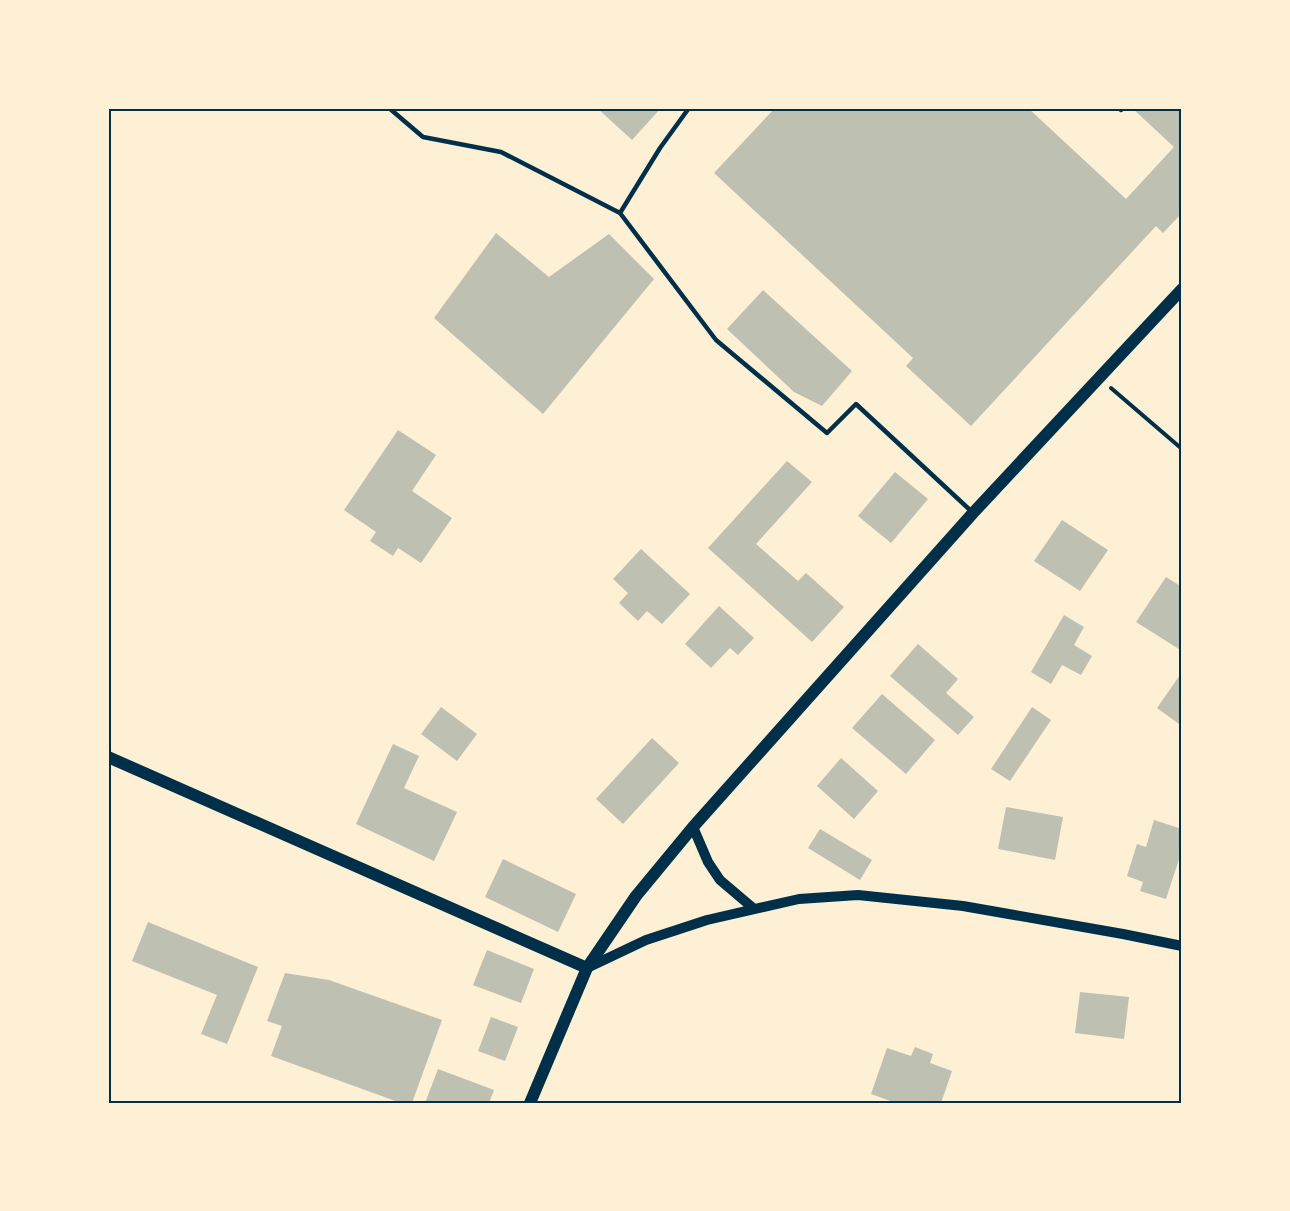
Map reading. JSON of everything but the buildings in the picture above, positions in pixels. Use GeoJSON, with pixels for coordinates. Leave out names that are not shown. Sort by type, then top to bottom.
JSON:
{"type":"FeatureCollection","features":[{"type":"Feature","properties":{"kind":"main road"},"geometry":{"type":"LineString","coordinates":[[530,1103],[587,968],[636,896],[693,827],[973,513],[1182,289]]}},
{"type":"Feature","properties":{"kind":"main road"},"geometry":{"type":"LineString","coordinates":[[108,757],[587,968]]}},
{"type":"Feature","properties":{"kind":"street"},"geometry":{"type":"LineString","coordinates":[[693,827],[708,862],[720,880],[753,908]]}},
{"type":"Feature","properties":{"kind":"street"},"geometry":{"type":"LineString","coordinates":[[587,968],[646,940],[707,920],[798,899],[858,896],[963,906],[1182,946]]}},
{"type":"Feature","properties":{"kind":"lane"},"geometry":{"type":"LineString","coordinates":[[388,108],[423,137],[501,152],[620,213],[716,340],[827,433],[856,404],[973,513]]}},
{"type":"Feature","properties":{"kind":"lane"},"geometry":{"type":"LineString","coordinates":[[620,213],[660,148],[689,108]]}},
{"type":"Feature","properties":{"kind":"path"},"geometry":{"type":"LineString","coordinates":[[1099,378],[1182,449]]}}]}
